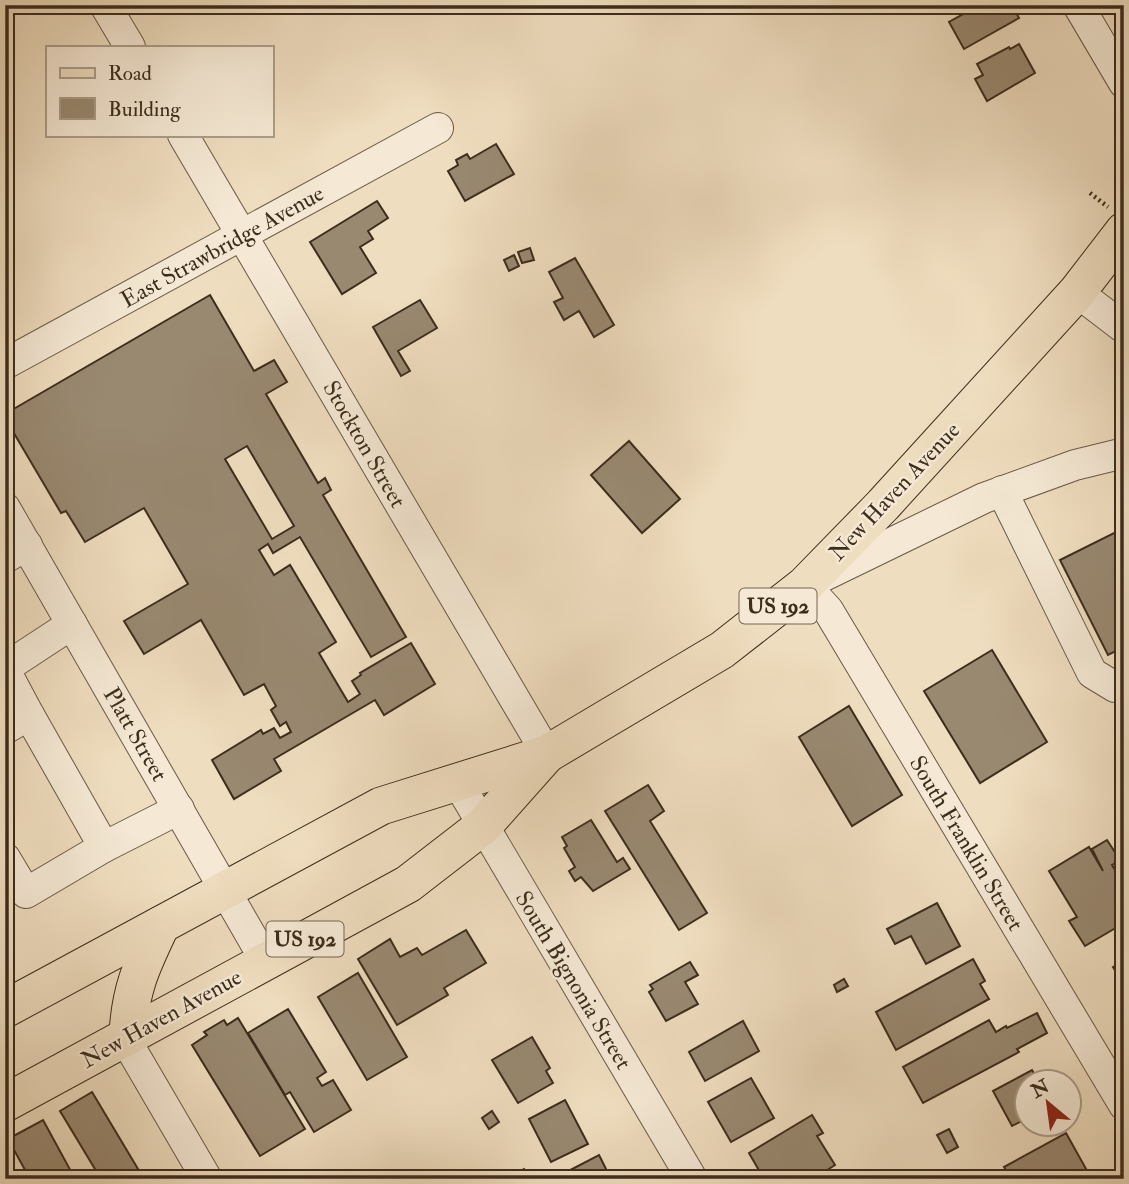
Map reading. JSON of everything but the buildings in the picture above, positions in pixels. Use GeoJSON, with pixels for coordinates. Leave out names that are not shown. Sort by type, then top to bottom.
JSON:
{"type":"FeatureCollection","features":[{"type":"Feature","properties":{"kind":"main road","name":"US 192"},"geometry":{"type":"LineString","coordinates":[[1077,292],[1124,231]]}},
{"type":"Feature","properties":{"kind":"main road","name":"New Haven Avenue"},"geometry":{"type":"LineString","coordinates":[[5,1009],[381,806],[547,754],[722,650],[806,585],[883,505],[1077,292]]}},
{"type":"Feature","properties":{"kind":"main road","name":"New Haven Avenue"},"geometry":{"type":"LineString","coordinates":[[5,1104],[408,884],[483,826],[547,754]]}},
{"type":"Feature","properties":{"kind":"main road"},"geometry":{"type":"LineString","coordinates":[[126,1036],[138,973],[161,925]]}},
{"type":"Feature","properties":{"kind":"street"},"geometry":{"type":"LineString","coordinates":[[105,5],[129,46]]}},
{"type":"Feature","properties":{"kind":"street"},"geometry":{"type":"LineString","coordinates":[[1088,9],[1124,83]]}},
{"type":"Feature","properties":{"kind":"street","name":"East Strawbridge Avenue"},"geometry":{"type":"LineString","coordinates":[[5,364],[438,128]]}},
{"type":"Feature","properties":{"kind":"street","name":"Stockton Street"},"geometry":{"type":"LineString","coordinates":[[184,136],[547,754]]}},
{"type":"Feature","properties":{"kind":"street"},"geometry":{"type":"LineString","coordinates":[[1077,292],[1124,328]]}},
{"type":"Feature","properties":{"kind":"street"},"geometry":{"type":"LineString","coordinates":[[806,585],[984,498],[1075,465],[1124,453]]}},
{"type":"Feature","properties":{"kind":"street"},"geometry":{"type":"LineString","coordinates":[[1002,491],[1092,673],[1115,687]]}},
{"type":"Feature","properties":{"kind":"street","name":"Platt Street"},"geometry":{"type":"LineString","coordinates":[[5,508],[16,552],[72,624],[265,960]]}},
{"type":"Feature","properties":{"kind":"street","name":"South Franklin Street"},"geometry":{"type":"LineString","coordinates":[[806,585],[828,610],[1124,1105]]}},
{"type":"Feature","properties":{"kind":"street"},"geometry":{"type":"LineString","coordinates":[[72,624],[5,669],[17,722],[104,847]]}},
{"type":"Feature","properties":{"kind":"street","name":"South Bignonia Street"},"geometry":{"type":"LineString","coordinates":[[457,781],[692,1179]]}},
{"type":"Feature","properties":{"kind":"street"},"geometry":{"type":"LineString","coordinates":[[5,858],[26,893],[104,847],[179,809]]}},
{"type":"Feature","properties":{"kind":"street"},"geometry":{"type":"LineString","coordinates":[[126,1036],[207,1179]]}}]}
